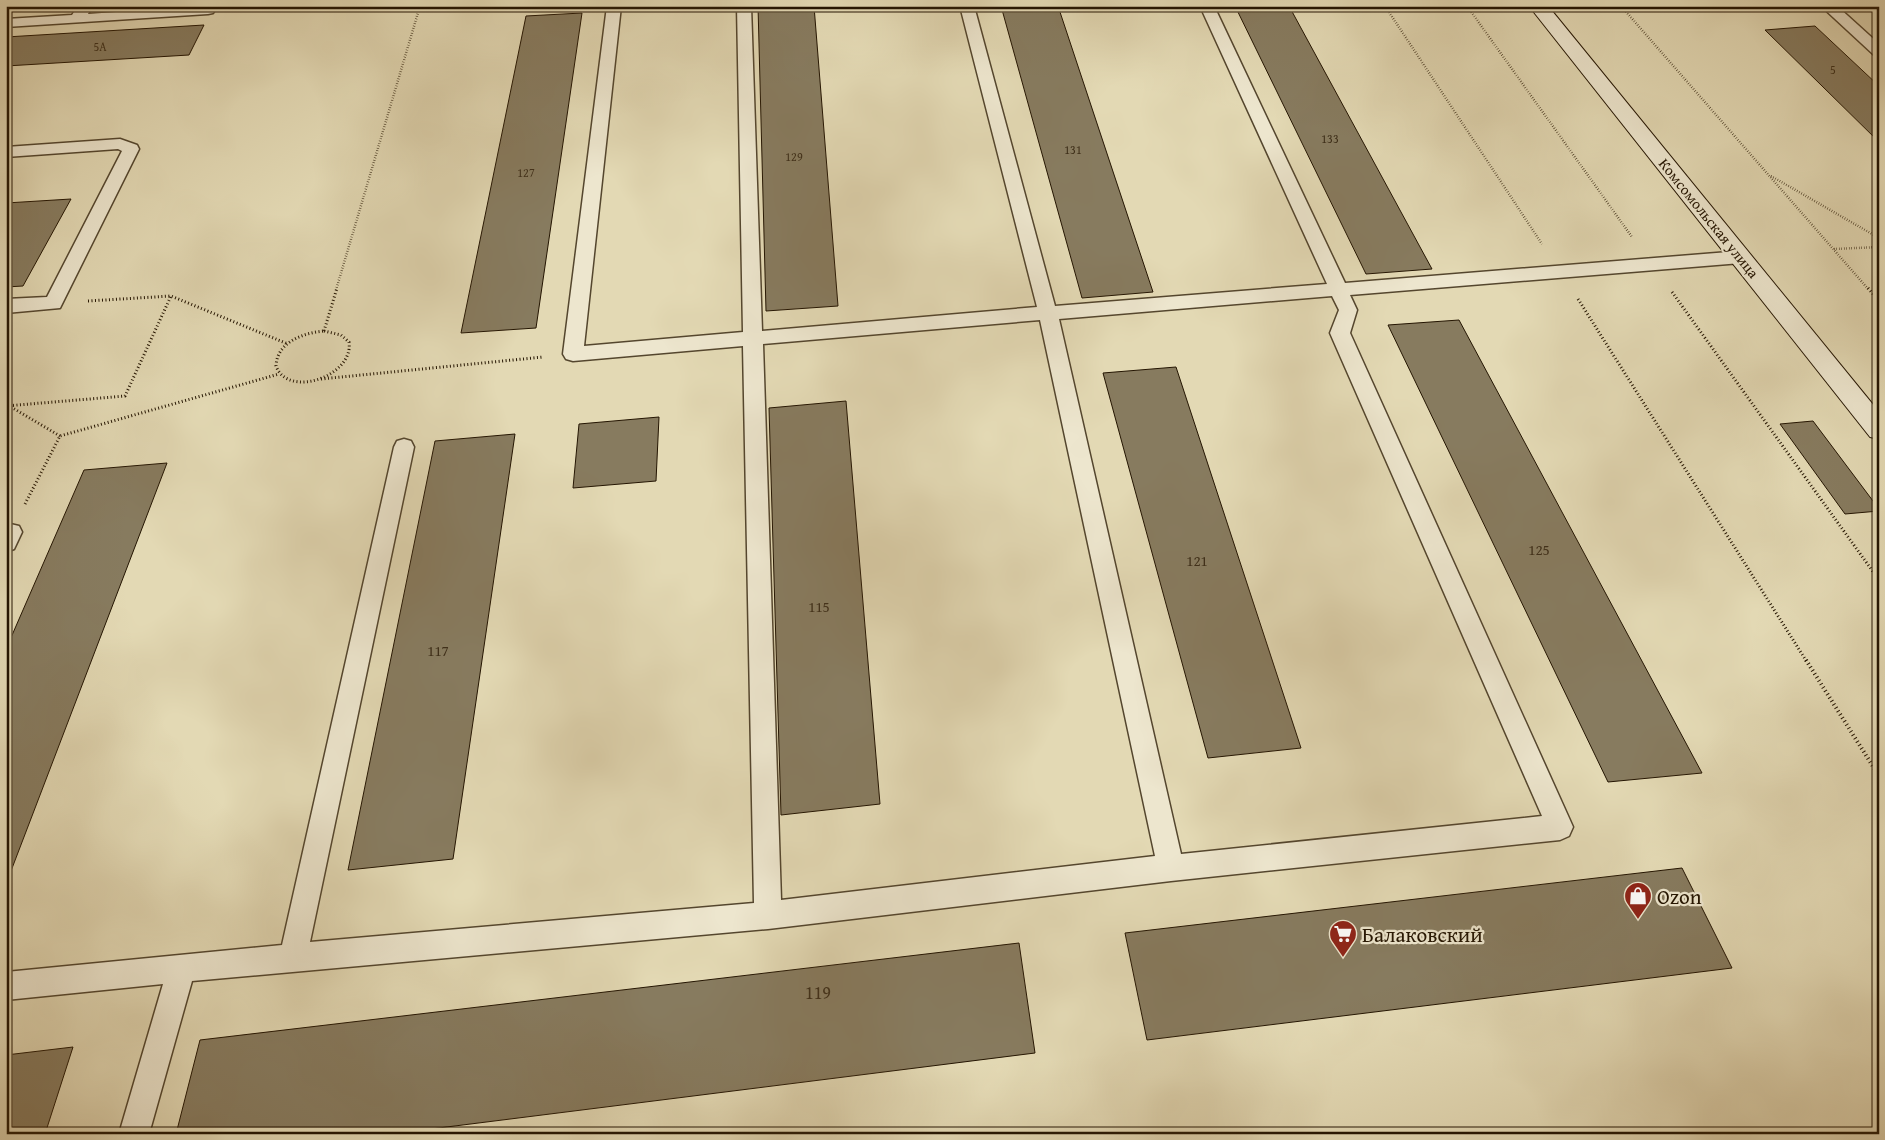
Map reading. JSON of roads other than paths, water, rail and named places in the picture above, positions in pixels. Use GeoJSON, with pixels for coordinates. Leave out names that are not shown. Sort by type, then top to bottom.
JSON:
{"type":"FeatureCollection","features":[{"type":"Feature","properties":{"kind":"main road","name":"Комсомольская улица"},"geometry":{"type":"LineString","coordinates":[[1538,6],[1879,430]]}},
{"type":"Feature","properties":{"kind":"lane"},"geometry":{"type":"LineString","coordinates":[[77,19],[85,6]]}},
{"type":"Feature","properties":{"kind":"lane"},"geometry":{"type":"LineString","coordinates":[[614,6],[573,354],[1048,313],[1741,257]]}},
{"type":"Feature","properties":{"kind":"lane"},"geometry":{"type":"LineString","coordinates":[[744,6],[751,338],[768,915]]}},
{"type":"Feature","properties":{"kind":"lane"},"geometry":{"type":"LineString","coordinates":[[967,6],[1048,313],[1171,868]]}},
{"type":"Feature","properties":{"kind":"lane"},"geometry":{"type":"LineString","coordinates":[[6,986],[182,968],[768,915],[1171,868],[1560,827],[1340,333],[1348,310],[1207,6]]}},
{"type":"Feature","properties":{"kind":"lane"},"geometry":{"type":"LineString","coordinates":[[1828,6],[1879,52]]}},
{"type":"Feature","properties":{"kind":"lane"},"geometry":{"type":"LineString","coordinates":[[6,23],[208,10]]}},
{"type":"Feature","properties":{"kind":"lane"},"geometry":{"type":"LineString","coordinates":[[6,152],[120,144],[132,149],[53,303],[6,306]]}},
{"type":"Feature","properties":{"kind":"lane"},"geometry":{"type":"LineString","coordinates":[[293,958],[404,447]]}},
{"type":"Feature","properties":{"kind":"lane"},"geometry":{"type":"LineString","coordinates":[[134,1134],[182,968]]}},
{"type":"Feature","properties":{"kind":"place","name":"Ozon"},"geometry":{"type":"Point","coordinates":[1638,920]}},
{"type":"Feature","properties":{"kind":"place","name":"Балаковский"},"geometry":{"type":"Point","coordinates":[1343,958]}}]}
